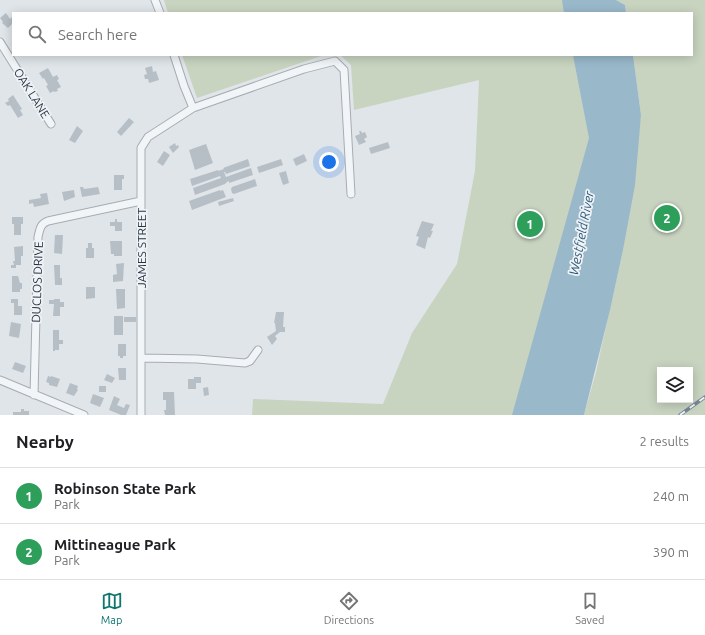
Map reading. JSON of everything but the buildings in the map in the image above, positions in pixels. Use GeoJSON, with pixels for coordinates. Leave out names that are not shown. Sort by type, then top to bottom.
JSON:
{"type":"FeatureCollection","features":[{"type":"Feature","properties":{"kind":"street"},"geometry":{"type":"LineString","coordinates":[[155,0],[160,12]]}},
{"type":"Feature","properties":{"kind":"street","name":"OAK LANE"},"geometry":{"type":"LineString","coordinates":[[0,42],[51,124]]}},
{"type":"Feature","properties":{"kind":"street"},"geometry":{"type":"LineString","coordinates":[[174,56],[193,108]]}},
{"type":"Feature","properties":{"kind":"street","name":"JAMES STREET"},"geometry":{"type":"LineString","coordinates":[[141,415],[141,148],[148,136],[193,108],[304,69],[335,61],[344,70],[351,194]]}},
{"type":"Feature","properties":{"kind":"street","name":"DUCLOS DRIVE"},"geometry":{"type":"LineString","coordinates":[[34,395],[38,237],[42,223],[48,220],[141,201]]}},
{"type":"Feature","properties":{"kind":"street"},"geometry":{"type":"LineString","coordinates":[[142,358],[197,359],[244,363],[250,361],[258,350]]}},
{"type":"Feature","properties":{"kind":"street"},"geometry":{"type":"LineString","coordinates":[[0,380],[84,415]]}},
{"type":"Feature","properties":{"kind":"green space"},"geometry":{"type":"Polygon","coordinates":[[[164,0],[591,0],[595,12],[168,12],[164,0]]]}},
{"type":"Feature","properties":{"kind":"green space"},"geometry":{"type":"Polygon","coordinates":[[[616,0],[705,0],[705,415],[584,415],[596,372],[623,250],[641,115],[633,56],[693,56],[693,12],[626,12],[625,5],[616,0]]]}},
{"type":"Feature","properties":{"kind":"green space"},"geometry":{"type":"Polygon","coordinates":[[[182,56],[321,56],[197,98],[182,56]]]}},
{"type":"Feature","properties":{"kind":"green space"},"geometry":{"type":"Polygon","coordinates":[[[341,56],[607,56],[554,415],[252,415],[253,399],[383,404],[412,333],[457,264],[475,171],[479,80],[354,110],[351,65],[341,56]]]}},
{"type":"Feature","properties":{"kind":"water"},"geometry":{"type":"Polygon","coordinates":[[[562,0],[616,0],[625,5],[626,12],[564,12],[562,0]]]}},
{"type":"Feature","properties":{"kind":"water","name":"Westfield River"},"geometry":{"type":"Polygon","coordinates":[[[573,56],[633,56],[641,115],[635,185],[610,310],[584,415],[512,415],[589,138],[573,56]]]}},
{"type":"Feature","properties":{"kind":"railway"},"geometry":{"type":"LineString","coordinates":[[680,415],[705,397]]}},
{"type":"Feature","properties":{"kind":"place","name":"Mittineague Park"},"geometry":{"type":"Point","coordinates":[667,218]}},
{"type":"Feature","properties":{"kind":"place","name":"Robinson State Park"},"geometry":{"type":"Point","coordinates":[530,224]}}]}
